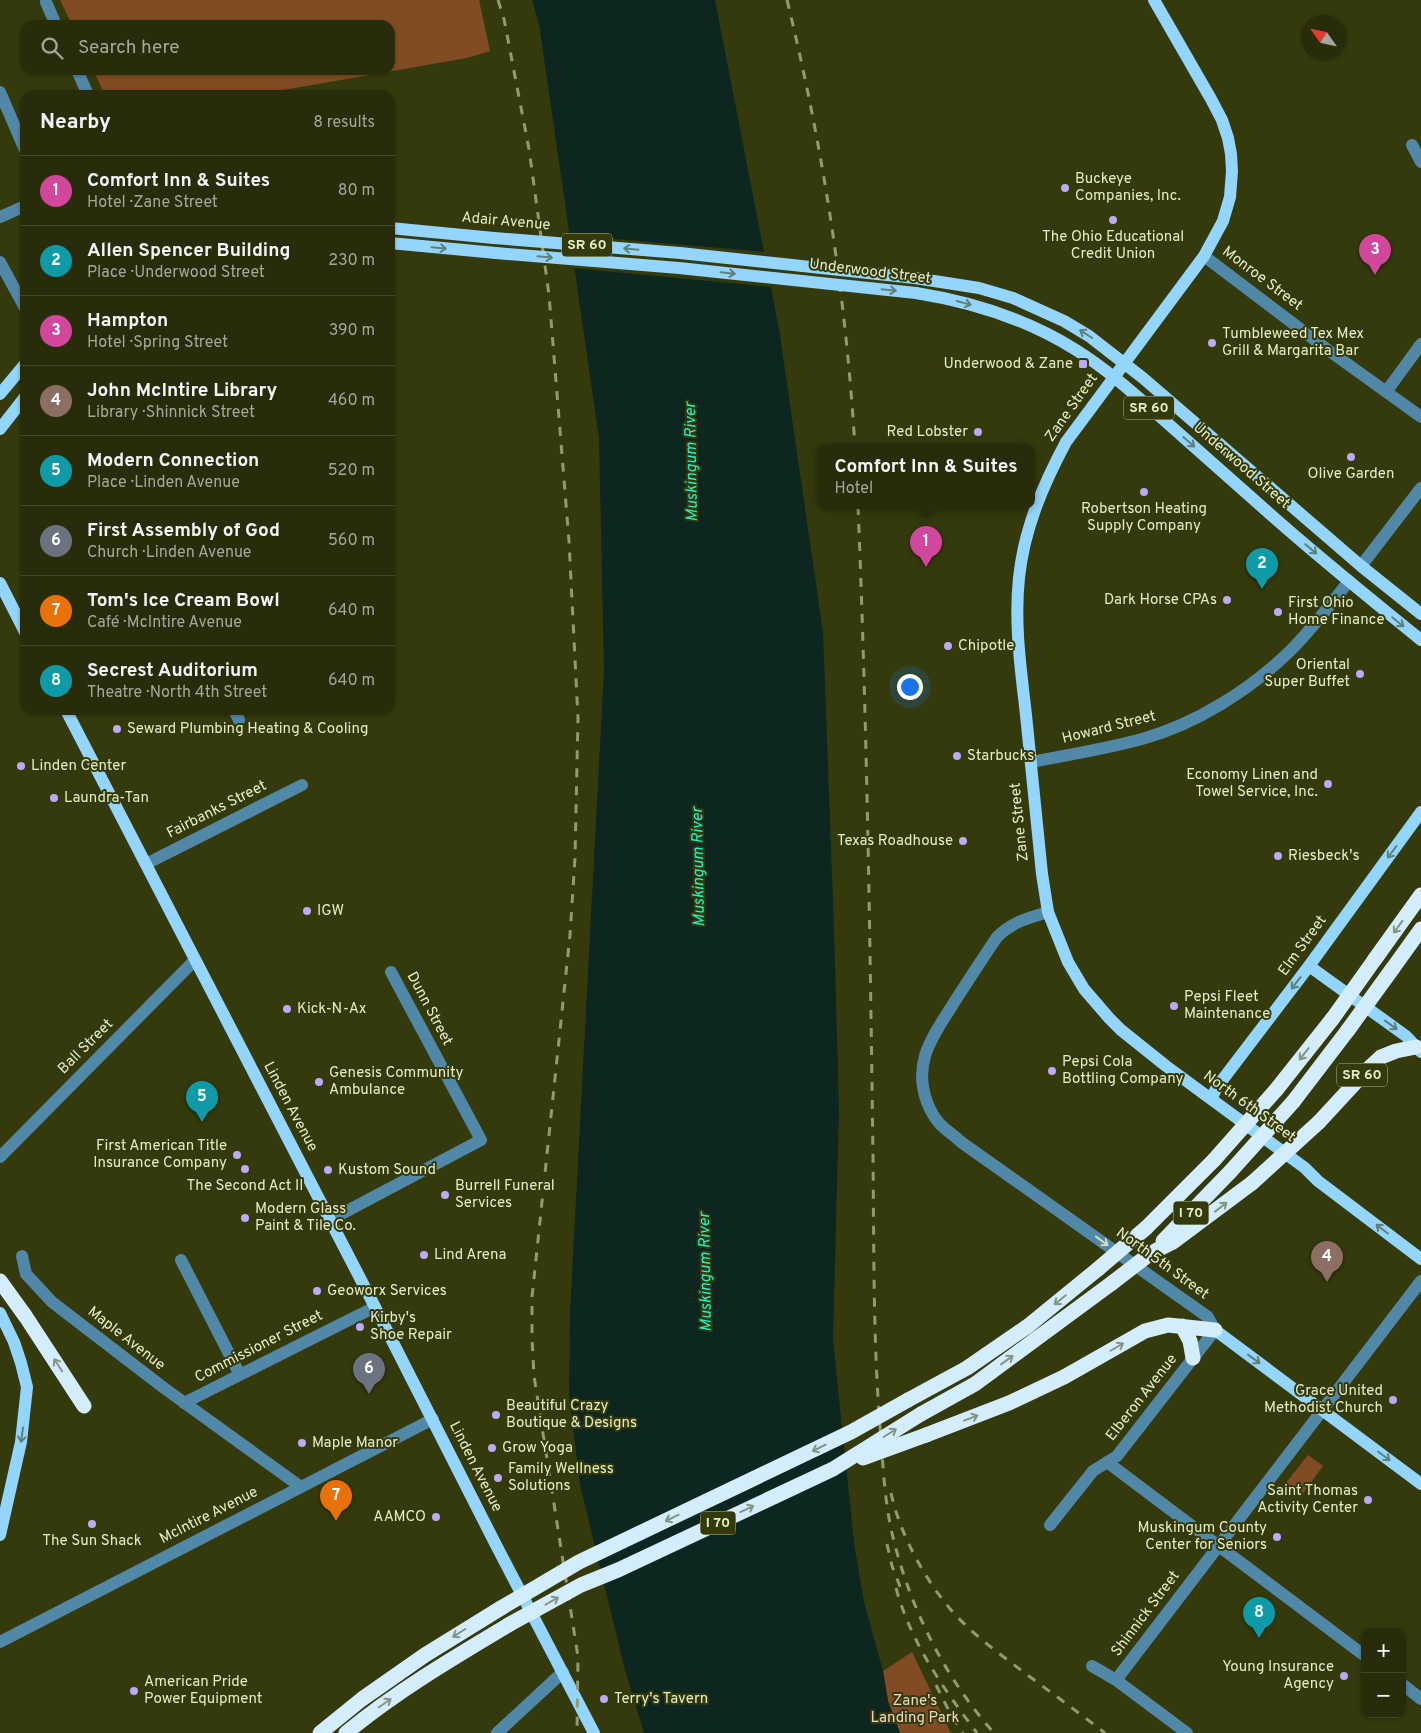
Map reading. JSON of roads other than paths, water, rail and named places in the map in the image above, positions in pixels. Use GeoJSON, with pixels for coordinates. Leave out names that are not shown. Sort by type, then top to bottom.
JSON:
{"type":"FeatureCollection","features":[{"type":"Feature","properties":{"kind":"highway","name":"I 70"},"geometry":{"type":"LineString","coordinates":[[320,1733],[362,1699],[425,1654],[579,1562],[851,1432],[967,1368],[1028,1326],[1098,1270],[1146,1228],[1214,1160],[1276,1090],[1333,1018],[1421,895]]}},
{"type":"Feature","properties":{"kind":"highway","name":"I 70"},"geometry":{"type":"LineString","coordinates":[[346,1733],[426,1675],[510,1624],[581,1585],[618,1570],[833,1468],[921,1414],[975,1384],[1112,1284],[1151,1253],[1230,1172],[1293,1102],[1421,929]]}},
{"type":"Feature","properties":{"kind":"highway","name":"SR 60"},"geometry":{"type":"LineString","coordinates":[[1151,1253],[1173,1242],[1252,1183],[1319,1122],[1381,1057],[1396,1051],[1419,1048]]}},
{"type":"Feature","properties":{"kind":"highway"},"geometry":{"type":"LineString","coordinates":[[0,1281],[26,1317],[84,1406]]}},
{"type":"Feature","properties":{"kind":"highway"},"geometry":{"type":"LineString","coordinates":[[833,1468],[1009,1403],[1064,1377],[1145,1331],[1168,1325],[1215,1330]]}},
{"type":"Feature","properties":{"kind":"highway"},"geometry":{"type":"LineString","coordinates":[[1182,1326],[1190,1341],[1193,1358]]}},
{"type":"Feature","properties":{"kind":"main road","name":"Zane Street"},"geometry":{"type":"LineString","coordinates":[[1048,912],[1042,874],[1018,634],[1019,578],[1023,553],[1037,503],[1049,473],[1074,430],[1204,256],[1223,221],[1230,197],[1232,171],[1228,138],[1211,99],[1154,0]]}},
{"type":"Feature","properties":{"kind":"main road","name":"Adair Avenue"},"geometry":{"type":"LineString","coordinates":[[395,228],[680,253]]}},
{"type":"Feature","properties":{"kind":"main road","name":"Underwood Street"},"geometry":{"type":"LineString","coordinates":[[395,243],[679,268],[916,293],[948,298],[1014,319],[1053,336],[1076,350],[1114,378],[1349,581],[1421,640]]}},
{"type":"Feature","properties":{"kind":"main road","name":"Underwood Street"},"geometry":{"type":"LineString","coordinates":[[680,253],[915,278],[979,288],[1037,308],[1089,336],[1125,363],[1361,566],[1421,614]]}},
{"type":"Feature","properties":{"kind":"main road"},"geometry":{"type":"LineString","coordinates":[[0,394],[20,370]]}},
{"type":"Feature","properties":{"kind":"main road"},"geometry":{"type":"LineString","coordinates":[[0,429],[20,403]]}},
{"type":"Feature","properties":{"kind":"main road"},"geometry":{"type":"LineString","coordinates":[[0,582],[20,622]]}},
{"type":"Feature","properties":{"kind":"main road","name":"Linden Avenue"},"geometry":{"type":"LineString","coordinates":[[69,715],[594,1733]]}},
{"type":"Feature","properties":{"kind":"main road","name":"Elm Street"},"geometry":{"type":"LineString","coordinates":[[1211,1099],[1222,1080],[1309,966],[1421,812]]}},
{"type":"Feature","properties":{"kind":"main road","name":"North 6th Street"},"geometry":{"type":"LineString","coordinates":[[1048,912],[1068,962],[1084,989],[1121,1030],[1166,1066],[1305,1168],[1318,1181],[1421,1259]]}},
{"type":"Feature","properties":{"kind":"main road"},"geometry":{"type":"LineString","coordinates":[[1309,966],[1406,1036],[1419,1048]]}},
{"type":"Feature","properties":{"kind":"main road"},"geometry":{"type":"LineString","coordinates":[[0,1313],[22,1363],[27,1386],[21,1442],[0,1535]]}},
{"type":"Feature","properties":{"kind":"main road","name":"North 5th Street"},"geometry":{"type":"LineString","coordinates":[[1215,1330],[1421,1484]]}},
{"type":"Feature","properties":{"kind":"street"},"geometry":{"type":"LineString","coordinates":[[46,2],[54,20]]}},
{"type":"Feature","properties":{"kind":"street"},"geometry":{"type":"LineString","coordinates":[[79,75],[86,90]]}},
{"type":"Feature","properties":{"kind":"street"},"geometry":{"type":"LineString","coordinates":[[0,92],[20,138]]}},
{"type":"Feature","properties":{"kind":"street"},"geometry":{"type":"LineString","coordinates":[[1412,145],[1421,162]]}},
{"type":"Feature","properties":{"kind":"street"},"geometry":{"type":"LineString","coordinates":[[0,217],[20,208]]}},
{"type":"Feature","properties":{"kind":"street","name":"Monroe Street"},"geometry":{"type":"LineString","coordinates":[[1204,256],[1421,417]]}},
{"type":"Feature","properties":{"kind":"street"},"geometry":{"type":"LineString","coordinates":[[0,262],[20,299]]}},
{"type":"Feature","properties":{"kind":"street"},"geometry":{"type":"LineString","coordinates":[[1386,392],[1421,344]]}},
{"type":"Feature","properties":{"kind":"street"},"geometry":{"type":"LineString","coordinates":[[1361,566],[1421,488]]}},
{"type":"Feature","properties":{"kind":"street","name":"Howard Street"},"geometry":{"type":"LineString","coordinates":[[1031,762],[1142,739],[1181,724],[1211,709],[1242,690],[1283,657],[1318,620],[1349,581]]}},
{"type":"Feature","properties":{"kind":"street","name":"Fairbanks Street"},"geometry":{"type":"LineString","coordinates":[[146,864],[302,785]]}},
{"type":"Feature","properties":{"kind":"street","name":"North 5th Street"},"geometry":{"type":"LineString","coordinates":[[1048,912],[1018,921],[1006,928],[997,937],[928,1045],[922,1063],[922,1080],[925,1096],[940,1124],[962,1142],[1208,1317],[1215,1330]]}},
{"type":"Feature","properties":{"kind":"street","name":"Ball Street"},"geometry":{"type":"LineString","coordinates":[[0,1157],[195,960]]}},
{"type":"Feature","properties":{"kind":"street","name":"Dunn Street"},"geometry":{"type":"LineString","coordinates":[[330,1220],[481,1140],[391,972]]}},
{"type":"Feature","properties":{"kind":"street","name":"Maple Avenue"},"geometry":{"type":"LineString","coordinates":[[22,1256],[26,1274],[52,1302],[184,1403],[301,1487]]}},
{"type":"Feature","properties":{"kind":"street"},"geometry":{"type":"LineString","coordinates":[[181,1260],[240,1375]]}},
{"type":"Feature","properties":{"kind":"street","name":"Shinnick Street"},"geometry":{"type":"LineString","coordinates":[[1116,1680],[1421,1281]]}},
{"type":"Feature","properties":{"kind":"street","name":"Commissioner Street"},"geometry":{"type":"LineString","coordinates":[[184,1403],[375,1306]]}},
{"type":"Feature","properties":{"kind":"street","name":"Elberon Avenue"},"geometry":{"type":"LineString","coordinates":[[1050,1525],[1093,1470],[1117,1456],[1215,1330]]}},
{"type":"Feature","properties":{"kind":"street","name":"McIntire Avenue"},"geometry":{"type":"LineString","coordinates":[[0,1642],[433,1420]]}},
{"type":"Feature","properties":{"kind":"street"},"geometry":{"type":"LineString","coordinates":[[1107,1462],[1361,1653]]}},
{"type":"Feature","properties":{"kind":"street"},"geometry":{"type":"LineString","coordinates":[[1092,1666],[1116,1680],[1187,1733]]}},
{"type":"Feature","properties":{"kind":"street"},"geometry":{"type":"LineString","coordinates":[[497,1733],[563,1672]]}},
{"type":"Feature","properties":{"kind":"street"},"geometry":{"type":"LineString","coordinates":[[1406,1687],[1421,1699]]}},
{"type":"Feature","properties":{"kind":"water","name":"Muskingum River"},"geometry":{"type":"Polygon","coordinates":[[[532,0],[715,0],[779,329],[823,632],[839,1108],[833,1340],[854,1543],[864,1602],[883,1671],[888,1701],[900,1733],[644,1733],[625,1670],[580,1485],[569,1394],[570,1313],[604,670],[599,438],[539,24],[532,0]]]}},
{"type":"Feature","properties":{"kind":"railway"},"geometry":{"type":"LineString","coordinates":[[498,0],[504,19],[529,149],[549,295],[569,541],[578,718],[575,858],[570,935],[532,1297],[534,1376],[578,1657],[577,1733]]}},
{"type":"Feature","properties":{"kind":"railway"},"geometry":{"type":"LineString","coordinates":[[787,0],[812,111],[831,222],[846,335],[855,444]]}},
{"type":"Feature","properties":{"kind":"railway"},"geometry":{"type":"LineString","coordinates":[[858,509],[868,831],[875,1325],[885,1493],[889,1520],[899,1560],[919,1614],[944,1664],[959,1688],[994,1733]]}},
{"type":"Feature","properties":{"kind":"railway"},"geometry":{"type":"LineString","coordinates":[[891,1493],[900,1524],[914,1555],[951,1610],[987,1644],[1105,1733]]}},
{"type":"Feature","properties":{"kind":"railway"},"geometry":{"type":"LineString","coordinates":[[887,1544],[892,1566],[903,1594]]}},
{"type":"Feature","properties":{"kind":"railway"},"geometry":{"type":"LineString","coordinates":[[896,1588],[910,1628],[929,1664],[977,1733]]}},
{"type":"Feature","properties":{"kind":"railway"},"geometry":{"type":"LineString","coordinates":[[936,1685],[951,1715],[963,1733]]}},
{"type":"Feature","properties":{"kind":"place","name":"Buckeye Companies, Inc."},"geometry":{"type":"Point","coordinates":[1065,188]}},
{"type":"Feature","properties":{"kind":"place","name":"The Ohio Educational Credit Union"},"geometry":{"type":"Point","coordinates":[1113,220]}},
{"type":"Feature","properties":{"kind":"place","name":"Hampton"},"geometry":{"type":"Point","coordinates":[1375,275]}},
{"type":"Feature","properties":{"kind":"place","name":"Tumbleweed Tex Mex Grill & Margarita Bar"},"geometry":{"type":"Point","coordinates":[1212,343]}},
{"type":"Feature","properties":{"kind":"place","name":"Underwood & Zane"},"geometry":{"type":"Point","coordinates":[1083,364]}},
{"type":"Feature","properties":{"kind":"place","name":"Red Lobster"},"geometry":{"type":"Point","coordinates":[978,432]}},
{"type":"Feature","properties":{"kind":"place","name":"Olive Garden"},"geometry":{"type":"Point","coordinates":[1351,457]}},
{"type":"Feature","properties":{"kind":"place","name":"Robertson Heating Supply Company"},"geometry":{"type":"Point","coordinates":[1144,492]}},
{"type":"Feature","properties":{"kind":"place","name":"Comfort Inn & Suites"},"geometry":{"type":"Point","coordinates":[926,567]}},
{"type":"Feature","properties":{"kind":"place","name":"Allen Spencer Building"},"geometry":{"type":"Point","coordinates":[1262,589]}},
{"type":"Feature","properties":{"kind":"place","name":"Dark Horse CPAs"},"geometry":{"type":"Point","coordinates":[1227,600]}},
{"type":"Feature","properties":{"kind":"place","name":"First Ohio Home Finance"},"geometry":{"type":"Point","coordinates":[1278,612]}},
{"type":"Feature","properties":{"kind":"place","name":"Chipotle"},"geometry":{"type":"Point","coordinates":[948,646]}},
{"type":"Feature","properties":{"kind":"place","name":"Oriental Super Buffet"},"geometry":{"type":"Point","coordinates":[1360,674]}},
{"type":"Feature","properties":{"kind":"place","name":"Seward Plumbing Heating & Cooling"},"geometry":{"type":"Point","coordinates":[117,729]}},
{"type":"Feature","properties":{"kind":"place","name":"Starbucks"},"geometry":{"type":"Point","coordinates":[957,756]}},
{"type":"Feature","properties":{"kind":"place","name":"Linden Center"},"geometry":{"type":"Point","coordinates":[21,766]}},
{"type":"Feature","properties":{"kind":"place","name":"Economy Linen and Towel Service, Inc."},"geometry":{"type":"Point","coordinates":[1328,784]}},
{"type":"Feature","properties":{"kind":"place","name":"Laundra-Tan"},"geometry":{"type":"Point","coordinates":[54,798]}},
{"type":"Feature","properties":{"kind":"place","name":"Texas Roadhouse"},"geometry":{"type":"Point","coordinates":[963,841]}},
{"type":"Feature","properties":{"kind":"place","name":"Riesbeck's"},"geometry":{"type":"Point","coordinates":[1278,856]}},
{"type":"Feature","properties":{"kind":"place","name":"IGW"},"geometry":{"type":"Point","coordinates":[307,911]}},
{"type":"Feature","properties":{"kind":"place","name":"Pepsi Fleet Maintenance"},"geometry":{"type":"Point","coordinates":[1174,1006]}},
{"type":"Feature","properties":{"kind":"place","name":"Kick-N-Ax"},"geometry":{"type":"Point","coordinates":[287,1009]}},
{"type":"Feature","properties":{"kind":"place","name":"Pepsi Cola Bottling Company"},"geometry":{"type":"Point","coordinates":[1052,1071]}},
{"type":"Feature","properties":{"kind":"place","name":"Genesis Community Ambulance"},"geometry":{"type":"Point","coordinates":[319,1082]}},
{"type":"Feature","properties":{"kind":"place","name":"Modern Connection"},"geometry":{"type":"Point","coordinates":[202,1122]}},
{"type":"Feature","properties":{"kind":"place","name":"First American Title Insurance Company"},"geometry":{"type":"Point","coordinates":[237,1155]}},
{"type":"Feature","properties":{"kind":"place","name":"The Second Act II"},"geometry":{"type":"Point","coordinates":[245,1169]}},
{"type":"Feature","properties":{"kind":"place","name":"Kustom Sound"},"geometry":{"type":"Point","coordinates":[328,1170]}},
{"type":"Feature","properties":{"kind":"place","name":"Burrell Funeral Services"},"geometry":{"type":"Point","coordinates":[445,1195]}},
{"type":"Feature","properties":{"kind":"place","name":"Modern Glass Paint & Tile Co."},"geometry":{"type":"Point","coordinates":[245,1218]}},
{"type":"Feature","properties":{"kind":"place","name":"Lind Arena"},"geometry":{"type":"Point","coordinates":[424,1255]}},
{"type":"Feature","properties":{"kind":"place","name":"John McIntire Library"},"geometry":{"type":"Point","coordinates":[1327,1282]}},
{"type":"Feature","properties":{"kind":"place","name":"Geoworx Services"},"geometry":{"type":"Point","coordinates":[317,1291]}},
{"type":"Feature","properties":{"kind":"place","name":"Kirby's Shoe Repair"},"geometry":{"type":"Point","coordinates":[360,1327]}},
{"type":"Feature","properties":{"kind":"place","name":"First Assembly of God"},"geometry":{"type":"Point","coordinates":[369,1394]}},
{"type":"Feature","properties":{"kind":"place","name":"Grace United Methodist Church"},"geometry":{"type":"Point","coordinates":[1393,1400]}},
{"type":"Feature","properties":{"kind":"place","name":"Beautiful Crazy Boutique & Designs"},"geometry":{"type":"Point","coordinates":[496,1415]}},
{"type":"Feature","properties":{"kind":"place","name":"Maple Manor"},"geometry":{"type":"Point","coordinates":[302,1443]}},
{"type":"Feature","properties":{"kind":"place","name":"Grow Yoga"},"geometry":{"type":"Point","coordinates":[492,1448]}},
{"type":"Feature","properties":{"kind":"place","name":"Family Wellness Solutions"},"geometry":{"type":"Point","coordinates":[498,1478]}},
{"type":"Feature","properties":{"kind":"place","name":"Saint Thomas Activity Center"},"geometry":{"type":"Point","coordinates":[1368,1500]}},
{"type":"Feature","properties":{"kind":"place","name":"AAMCO"},"geometry":{"type":"Point","coordinates":[436,1517]}},
{"type":"Feature","properties":{"kind":"place","name":"Tom's Ice Cream Bowl"},"geometry":{"type":"Point","coordinates":[336,1521]}},
{"type":"Feature","properties":{"kind":"place","name":"The Sun Shack"},"geometry":{"type":"Point","coordinates":[92,1524]}},
{"type":"Feature","properties":{"kind":"place","name":"Muskingum County Center for Seniors"},"geometry":{"type":"Point","coordinates":[1277,1537]}},
{"type":"Feature","properties":{"kind":"place","name":"Secrest Auditorium"},"geometry":{"type":"Point","coordinates":[1259,1638]}},
{"type":"Feature","properties":{"kind":"place","name":"Young Insurance Agency"},"geometry":{"type":"Point","coordinates":[1344,1676]}},
{"type":"Feature","properties":{"kind":"place","name":"American Pride Power Equipment"},"geometry":{"type":"Point","coordinates":[134,1691]}},
{"type":"Feature","properties":{"kind":"place","name":"Terry's Tavern"},"geometry":{"type":"Point","coordinates":[604,1699]}},
{"type":"Feature","properties":{"kind":"park label","name":"Zane's Landing Park"},"geometry":{"type":"Point","coordinates":[915,1710]}}]}
